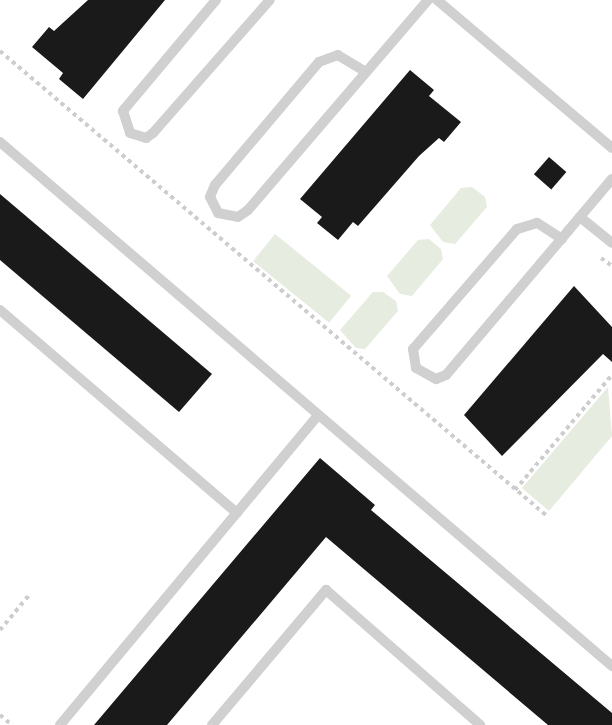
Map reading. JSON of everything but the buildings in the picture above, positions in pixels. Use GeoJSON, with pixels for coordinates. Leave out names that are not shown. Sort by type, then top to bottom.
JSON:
{"type":"FeatureCollection","features":[{"type":"Feature","properties":{"kind":"lane"},"geometry":{"type":"LineString","coordinates":[[216,0],[123,111],[130,133],[146,138],[153,133],[270,0]]}},
{"type":"Feature","properties":{"kind":"lane"},"geometry":{"type":"LineString","coordinates":[[366,72],[338,55],[319,62],[215,185],[210,197],[218,213],[238,217],[248,210],[428,0]]}},
{"type":"Feature","properties":{"kind":"lane"},"geometry":{"type":"LineString","coordinates":[[437,0],[612,148]]}},
{"type":"Feature","properties":{"kind":"lane"},"geometry":{"type":"LineString","coordinates":[[0,142],[612,666]]}},
{"type":"Feature","properties":{"kind":"lane"},"geometry":{"type":"LineString","coordinates":[[562,239],[537,223],[517,229],[413,349],[416,368],[436,379],[446,375],[562,239],[612,179]]}},
{"type":"Feature","properties":{"kind":"lane"},"geometry":{"type":"LineString","coordinates":[[580,217],[612,243]]}},
{"type":"Feature","properties":{"kind":"lane"},"geometry":{"type":"LineString","coordinates":[[0,310],[237,513]]}},
{"type":"Feature","properties":{"kind":"lane"},"geometry":{"type":"LineString","coordinates":[[60,725],[318,415]]}},
{"type":"Feature","properties":{"kind":"lane"},"geometry":{"type":"LineString","coordinates":[[212,725],[326,590],[480,725]]}},
{"type":"Feature","properties":{"kind":"path"},"geometry":{"type":"LineString","coordinates":[[0,51],[547,516]]}},
{"type":"Feature","properties":{"kind":"path"},"geometry":{"type":"LineString","coordinates":[[515,490],[612,375]]}},
{"type":"Feature","properties":{"kind":"path"},"geometry":{"type":"LineString","coordinates":[[0,630],[30,594]]}},
{"type":"Feature","properties":{"kind":"path"},"geometry":{"type":"LineString","coordinates":[[0,715],[12,725]]}},
{"type":"Feature","properties":{"kind":"shaded area"},"geometry":{"type":"Polygon","coordinates":[[[472,187],[485,197],[487,207],[455,244],[443,242],[430,225],[461,188],[472,187]]]}},
{"type":"Feature","properties":{"kind":"shaded area"},"geometry":{"type":"Polygon","coordinates":[[[275,234],[351,296],[329,323],[253,261],[275,234]]]}},
{"type":"Feature","properties":{"kind":"shaded area"},"geometry":{"type":"Polygon","coordinates":[[[429,239],[441,249],[443,259],[412,296],[400,294],[387,276],[418,240],[429,239]]]}},
{"type":"Feature","properties":{"kind":"shaded area"},"geometry":{"type":"Polygon","coordinates":[[[373,292],[383,292],[396,301],[398,311],[365,349],[356,348],[340,330],[373,292]]]}},
{"type":"Feature","properties":{"kind":"shaded area"},"geometry":{"type":"Polygon","coordinates":[[[608,387],[612,436],[549,511],[522,488],[608,387]]]}}]}
